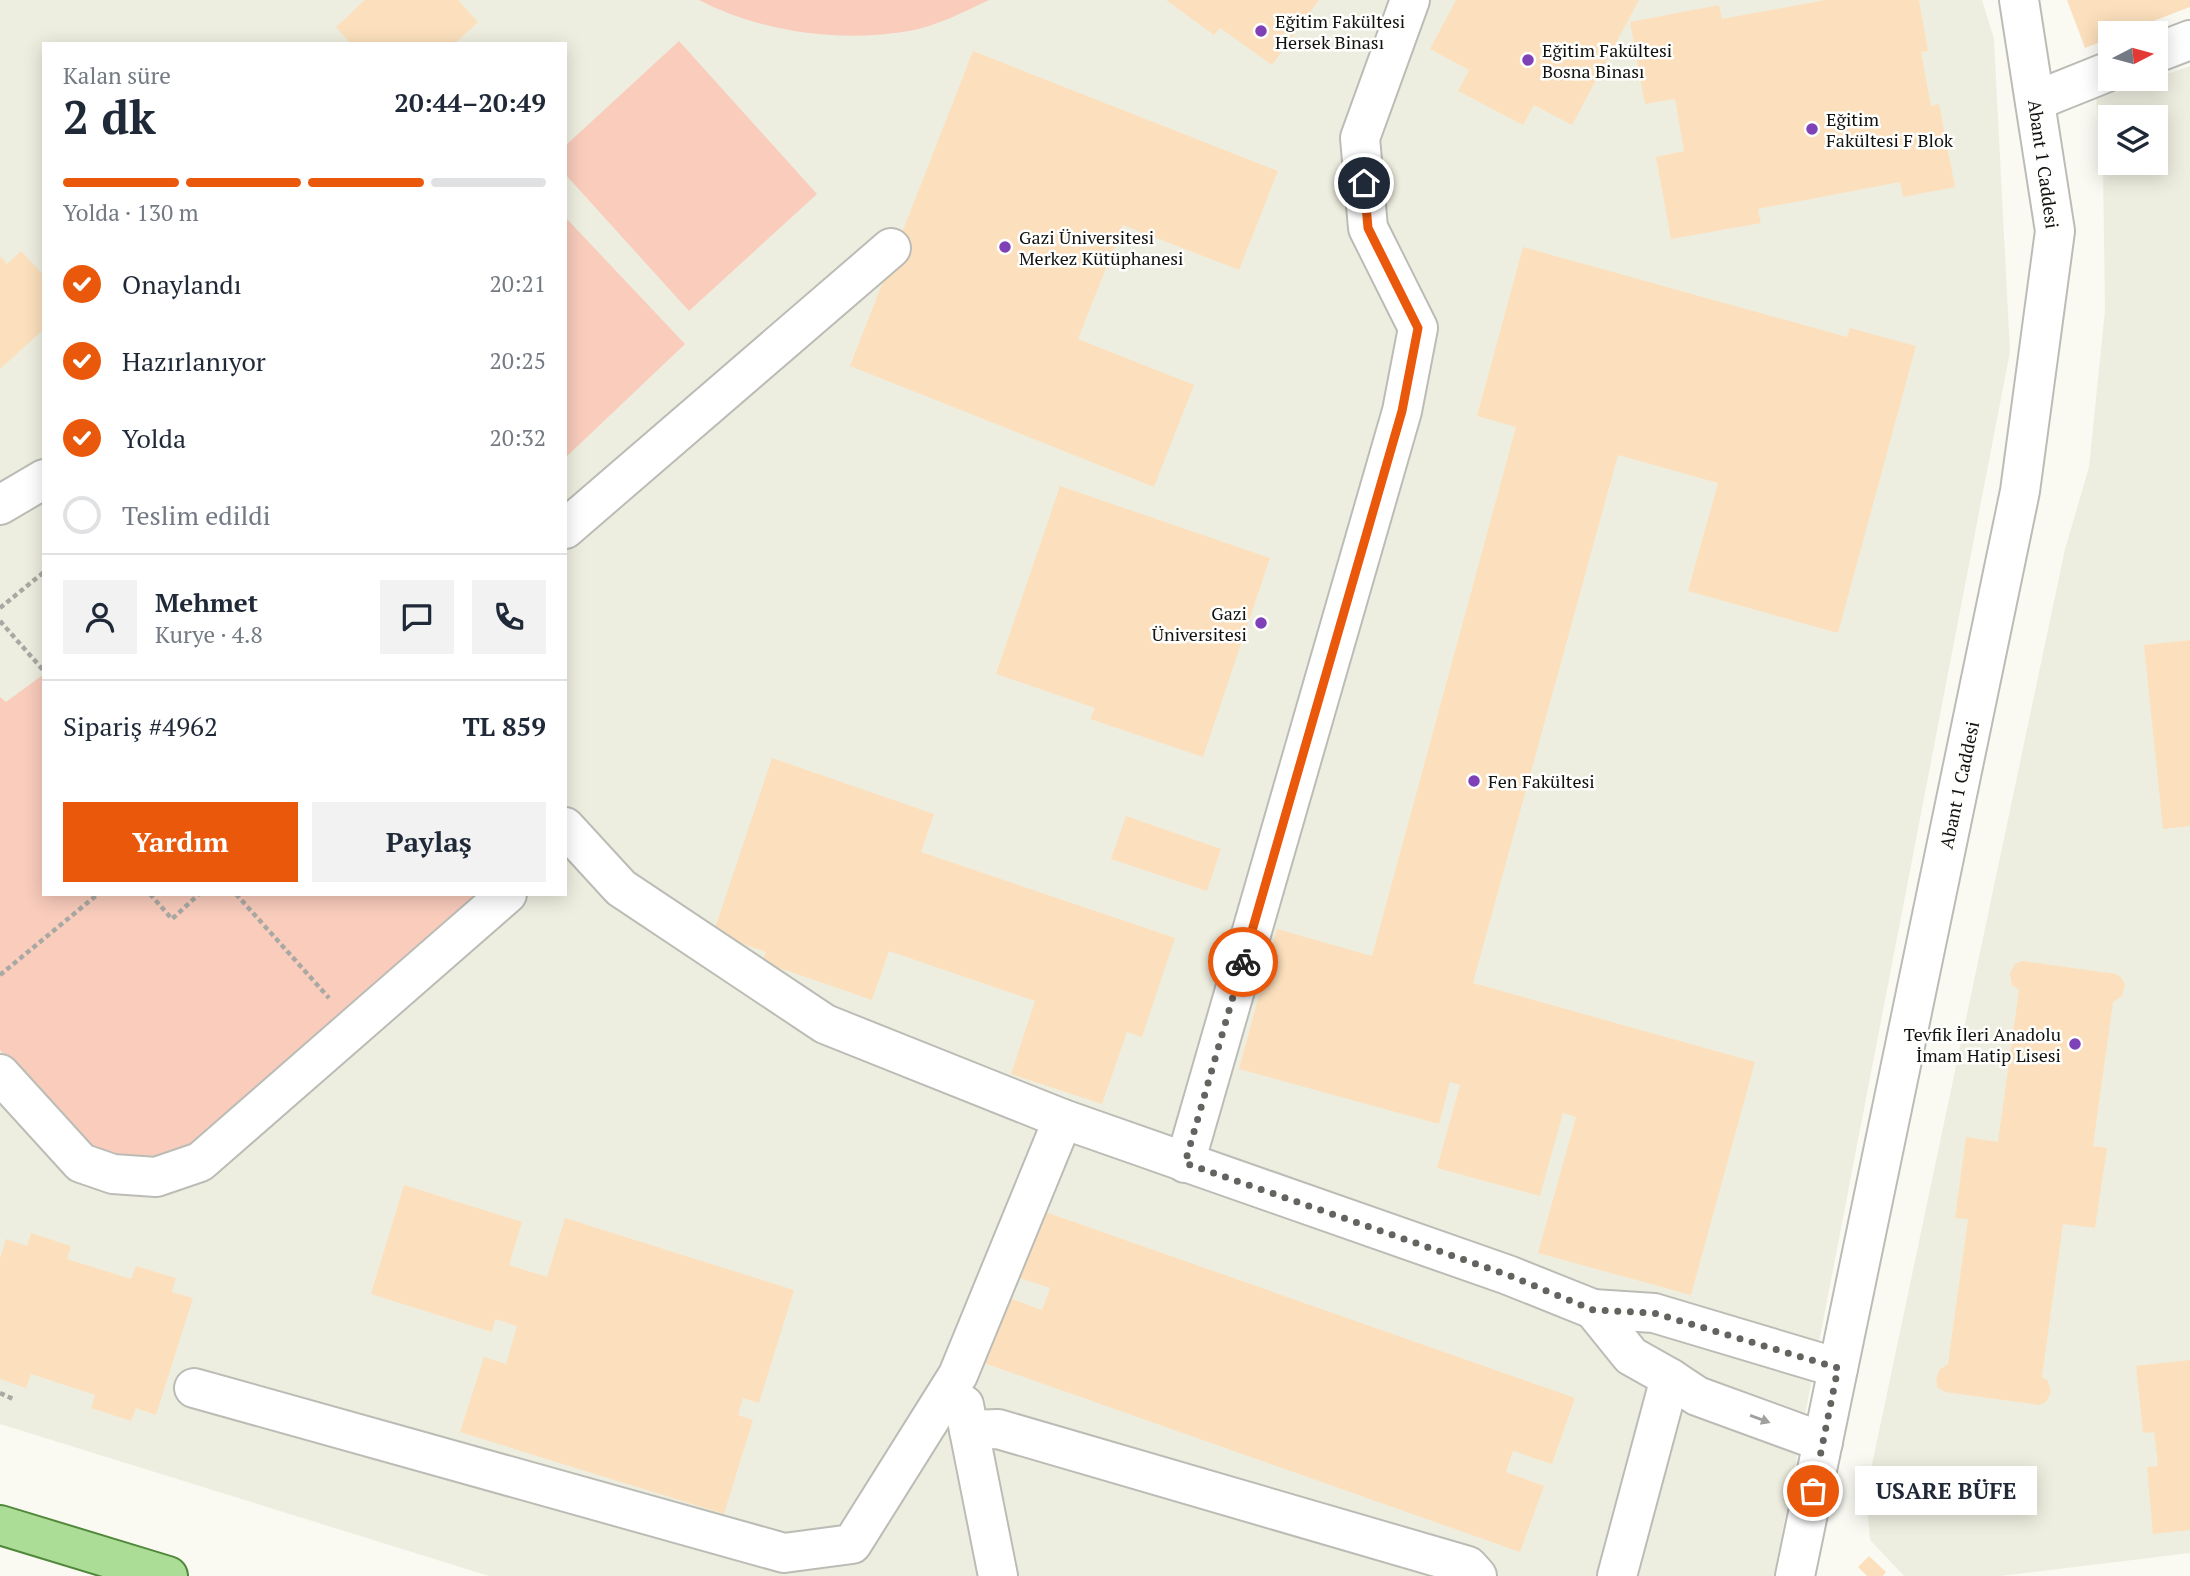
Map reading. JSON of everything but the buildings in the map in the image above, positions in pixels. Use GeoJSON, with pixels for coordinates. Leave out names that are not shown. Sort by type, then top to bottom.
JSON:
{"type":"FeatureCollection","features":[{"type":"Feature","properties":{"kind":"main road"},"geometry":{"type":"LineString","coordinates":[[0,1525],[168,1576]]}},
{"type":"Feature","properties":{"kind":"street"},"geometry":{"type":"LineString","coordinates":[[1185,1163],[1402,411],[1418,328],[1368,228],[1360,138],[1410,0]]}},
{"type":"Feature","properties":{"kind":"street","name":"Abant 1 Caddesi"},"geometry":{"type":"LineString","coordinates":[[1798,1572],[2020,491],[2055,231],[2020,0]]}},
{"type":"Feature","properties":{"kind":"street"},"geometry":{"type":"LineString","coordinates":[[2168,48],[2190,40]]}},
{"type":"Feature","properties":{"kind":"street"},"geometry":{"type":"LineString","coordinates":[[2035,101],[2098,76]]}},
{"type":"Feature","properties":{"kind":"street"},"geometry":{"type":"LineString","coordinates":[[567,526],[891,248]]}},
{"type":"Feature","properties":{"kind":"street"},"geometry":{"type":"LineString","coordinates":[[0,505],[42,480]]}},
{"type":"Feature","properties":{"kind":"street"},"geometry":{"type":"LineString","coordinates":[[568,836],[621,888],[825,1024],[1063,1119],[1508,1275],[1593,1310],[1654,1313],[1838,1368]]}},
{"type":"Feature","properties":{"kind":"street"},"geometry":{"type":"LineString","coordinates":[[0,1074],[81,1163],[113,1174],[156,1177],[200,1162],[505,896]]}},
{"type":"Feature","properties":{"kind":"street"},"geometry":{"type":"LineString","coordinates":[[194,1388],[784,1553],[852,1544],[958,1375],[1063,1119]]}},
{"type":"Feature","properties":{"kind":"street"},"geometry":{"type":"LineString","coordinates":[[1593,1310],[1631,1356],[1697,1396],[1823,1442]]}},
{"type":"Feature","properties":{"kind":"street"},"geometry":{"type":"LineString","coordinates":[[958,1375],[998,1576]]}},
{"type":"Feature","properties":{"kind":"street"},"geometry":{"type":"LineString","coordinates":[[1617,1576],[1670,1378]]}},
{"type":"Feature","properties":{"kind":"street"},"geometry":{"type":"LineString","coordinates":[[969,1430],[998,1429],[1468,1566],[1477,1576]]}},
{"type":"Feature","properties":{"kind":"path"},"geometry":{"type":"LineString","coordinates":[[0,608],[42,574]]}},
{"type":"Feature","properties":{"kind":"path"},"geometry":{"type":"LineString","coordinates":[[0,621],[42,669]]}},
{"type":"Feature","properties":{"kind":"path"},"geometry":{"type":"LineString","coordinates":[[0,975],[96,896]]}},
{"type":"Feature","properties":{"kind":"path"},"geometry":{"type":"LineString","coordinates":[[152,896],[172,919],[197,896]]}},
{"type":"Feature","properties":{"kind":"path"},"geometry":{"type":"LineString","coordinates":[[238,896],[355,1027]]}},
{"type":"Feature","properties":{"kind":"path"},"geometry":{"type":"LineString","coordinates":[[0,1393],[13,1399]]}},
{"type":"Feature","properties":{"kind":"shaded area","name":"Gazi Üniversitesi"},"geometry":{"type":"Polygon","coordinates":[[[0,0],[1982,0],[1994,39],[2010,352],[1774,1576],[489,1576],[0,1424],[0,0]]]}},
{"type":"Feature","properties":{"kind":"shaded area"},"geometry":{"type":"Polygon","coordinates":[[[699,0],[989,0],[919,29],[856,36],[774,27],[723,11],[699,0]]]}},
{"type":"Feature","properties":{"kind":"shaded area"},"geometry":{"type":"Polygon","coordinates":[[[679,41],[817,194],[689,311],[567,176],[567,144],[679,41]]]}},
{"type":"Feature","properties":{"kind":"shaded area","name":"Tevfik İleri Anadolu İmam Hatip Lisesi"},"geometry":{"type":"Polygon","coordinates":[[[2190,66],[2190,1553],[2000,1576],[1904,1576],[1870,1540],[1866,1493],[2065,549],[2089,467],[2105,310],[2103,175],[2168,175],[2168,105],[2098,105],[2098,119],[2096,99],[2119,91],[2168,91],[2168,74],[2190,66]]]}},
{"type":"Feature","properties":{"kind":"shaded area"},"geometry":{"type":"Polygon","coordinates":[[[567,219],[685,344],[567,456],[567,219]]]}},
{"type":"Feature","properties":{"kind":"shaded area"},"geometry":{"type":"Polygon","coordinates":[[[42,675],[42,896],[483,896],[188,1154],[131,1161],[90,1151],[0,1050],[0,697],[6,702],[42,675]]]}},
{"type":"Feature","properties":{"kind":"way so far"},"geometry":{"type":"LineString","coordinates":[[1243,962],[1185,1163],[1508,1275],[1593,1310],[1654,1313],[1838,1368],[1813,1491]]}},
{"type":"Feature","properties":{"kind":"place","name":"Eğitim Fakültesi Hersek Binası"},"geometry":{"type":"Point","coordinates":[1261,31]}},
{"type":"Feature","properties":{"kind":"place","name":"Eğitim Fakültesi Bosna Binası"},"geometry":{"type":"Point","coordinates":[1528,60]}},
{"type":"Feature","properties":{"kind":"place","name":"Eğitim Fakültesi F Blok"},"geometry":{"type":"Point","coordinates":[1812,129]}},
{"type":"Feature","properties":{"kind":"place","name":"Gazi Üniversitesi Merkez Kütüphanesi"},"geometry":{"type":"Point","coordinates":[1005,247]}},
{"type":"Feature","properties":{"kind":"place","name":"Gazi Üniversitesi"},"geometry":{"type":"Point","coordinates":[1261,623]}},
{"type":"Feature","properties":{"kind":"place","name":"Fen Fakültesi"},"geometry":{"type":"Point","coordinates":[1474,781]}},
{"type":"Feature","properties":{"kind":"place","name":"Tevfik İleri Anadolu İmam Hatip Lisesi"},"geometry":{"type":"Point","coordinates":[2075,1044]}},
{"type":"Feature","properties":{"kind":"place","name":"USARE BÜFE"},"geometry":{"type":"Point","coordinates":[1813,1491]}},
{"type":"Feature","properties":{"kind":"route"},"geometry":{"type":"LineString","coordinates":[[1243,962],[1402,411],[1418,328],[1368,228],[1364,183]]}}]}
